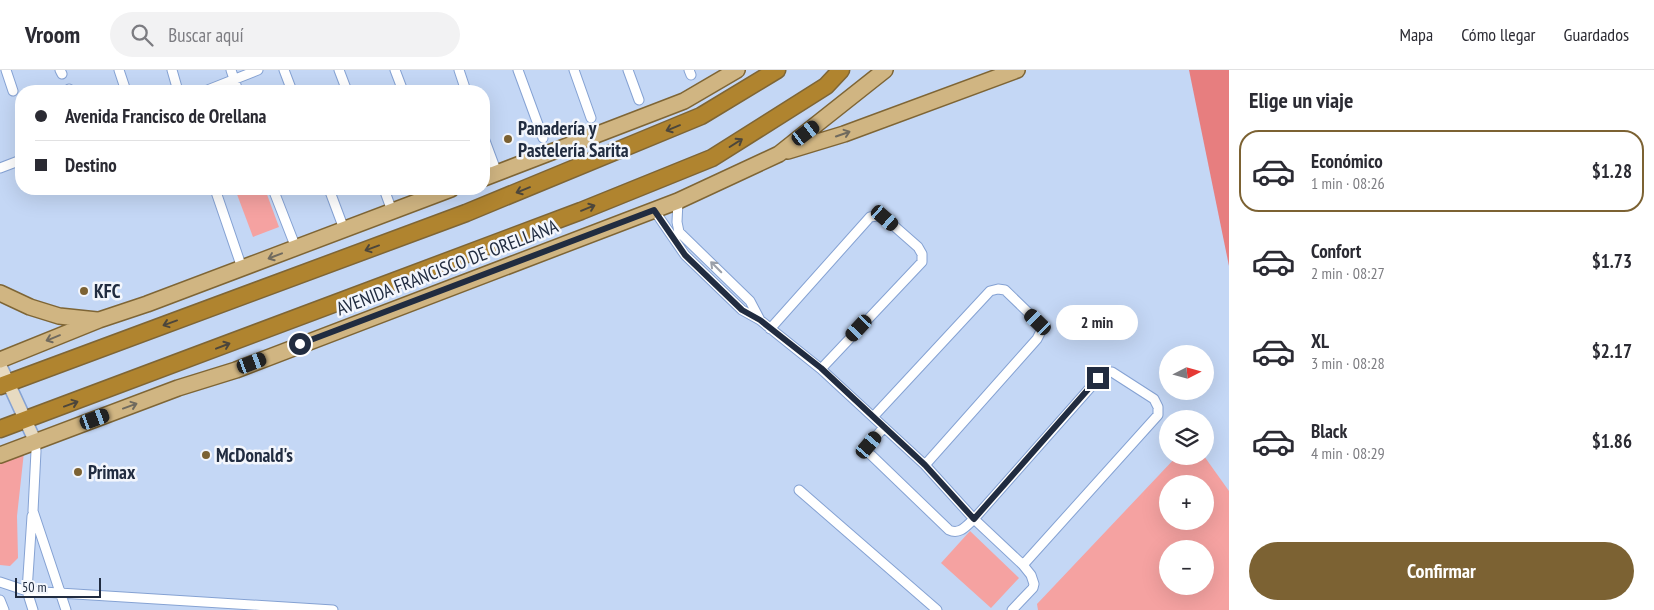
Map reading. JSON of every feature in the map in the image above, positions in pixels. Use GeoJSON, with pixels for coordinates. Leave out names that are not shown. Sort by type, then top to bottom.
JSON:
{"type":"FeatureCollection","features":[{"type":"Feature","properties":{"kind":"highway"},"geometry":{"type":"LineString","coordinates":[[4,384],[466,213],[701,116],[777,70]]}},
{"type":"Feature","properties":{"kind":"highway","name":"AVENIDA FRANCISCO DE ORELLANA"},"geometry":{"type":"LineString","coordinates":[[0,429],[67,406],[581,211],[712,158],[826,86],[841,70]]}},
{"type":"Feature","properties":{"kind":"main road"},"geometry":{"type":"LineString","coordinates":[[490,175],[684,101],[737,70]]}},
{"type":"Feature","properties":{"kind":"main road","name":"AVENIDA FRANCISCO DE ORELLANA"},"geometry":{"type":"LineString","coordinates":[[2,451],[35,441],[178,388],[236,370],[678,201],[779,154],[885,70]]}},
{"type":"Feature","properties":{"kind":"main road"},"geometry":{"type":"LineString","coordinates":[[779,154],[852,131],[1017,70]]}},
{"type":"Feature","properties":{"kind":"main road"},"geometry":{"type":"LineString","coordinates":[[0,360],[99,320],[148,304],[432,195]]}},
{"type":"Feature","properties":{"kind":"main road"},"geometry":{"type":"LineString","coordinates":[[0,293],[30,307],[59,316],[99,320]]}},
{"type":"Feature","properties":{"kind":"main road"},"geometry":{"type":"LineString","coordinates":[[0,365],[4,384],[25,419],[35,441]]}},
{"type":"Feature","properties":{"kind":"street"},"geometry":{"type":"LineString","coordinates":[[6,70],[13,91]]}},
{"type":"Feature","properties":{"kind":"street"},"geometry":{"type":"LineString","coordinates":[[119,70],[124,85]]}},
{"type":"Feature","properties":{"kind":"street"},"geometry":{"type":"LineString","coordinates":[[172,70],[176,85]]}},
{"type":"Feature","properties":{"kind":"street"},"geometry":{"type":"LineString","coordinates":[[231,70],[236,85]]}},
{"type":"Feature","properties":{"kind":"street"},"geometry":{"type":"LineString","coordinates":[[221,85],[258,70]]}},
{"type":"Feature","properties":{"kind":"street"},"geometry":{"type":"LineString","coordinates":[[284,70],[290,85]]}},
{"type":"Feature","properties":{"kind":"street"},"geometry":{"type":"LineString","coordinates":[[339,70],[345,85]]}},
{"type":"Feature","properties":{"kind":"street"},"geometry":{"type":"LineString","coordinates":[[395,70],[401,85]]}},
{"type":"Feature","properties":{"kind":"street"},"geometry":{"type":"LineString","coordinates":[[458,70],[464,85]]}},
{"type":"Feature","properties":{"kind":"street"},"geometry":{"type":"LineString","coordinates":[[518,70],[543,138]]}},
{"type":"Feature","properties":{"kind":"street"},"geometry":{"type":"LineString","coordinates":[[574,70],[591,118]]}},
{"type":"Feature","properties":{"kind":"street"},"geometry":{"type":"LineString","coordinates":[[628,70],[639,100]]}},
{"type":"Feature","properties":{"kind":"street"},"geometry":{"type":"LineString","coordinates":[[0,168],[15,162]]}},
{"type":"Feature","properties":{"kind":"street"},"geometry":{"type":"LineString","coordinates":[[217,195],[242,268]]}},
{"type":"Feature","properties":{"kind":"street"},"geometry":{"type":"LineString","coordinates":[[275,195],[296,248]]}},
{"type":"Feature","properties":{"kind":"street"},"geometry":{"type":"LineString","coordinates":[[331,195],[344,229]]}},
{"type":"Feature","properties":{"kind":"street"},"geometry":{"type":"LineString","coordinates":[[386,195],[392,211]]}},
{"type":"Feature","properties":{"kind":"street"},"geometry":{"type":"LineString","coordinates":[[676,235],[678,201]]}},
{"type":"Feature","properties":{"kind":"street"},"geometry":{"type":"LineString","coordinates":[[654,210],[676,235],[685,255],[742,310],[760,320],[821,368],[925,465],[974,519],[1023,565],[1031,575],[1034,584],[1028,594],[1012,610]]}},
{"type":"Feature","properties":{"kind":"street"},"geometry":{"type":"LineString","coordinates":[[770,329],[870,217],[885,218],[918,247],[922,254],[922,262],[821,368]]}},
{"type":"Feature","properties":{"kind":"street"},"geometry":{"type":"LineString","coordinates":[[873,417],[990,291],[1005,290],[1038,322],[1041,332],[1037,339],[925,465]]}},
{"type":"Feature","properties":{"kind":"street"},"geometry":{"type":"LineString","coordinates":[[884,427],[869,445],[869,453],[949,530],[954,532],[960,531],[974,519],[1104,372],[1112,372],[1154,399],[1158,407],[1158,415],[1023,565]]}},
{"type":"Feature","properties":{"kind":"street"},"geometry":{"type":"LineString","coordinates":[[33,610],[27,591],[33,511],[35,441]]}},
{"type":"Feature","properties":{"kind":"street"},"geometry":{"type":"LineString","coordinates":[[799,490],[937,610]]}},
{"type":"Feature","properties":{"kind":"street"},"geometry":{"type":"LineString","coordinates":[[33,511],[66,610]]}},
{"type":"Feature","properties":{"kind":"street"},"geometry":{"type":"LineString","coordinates":[[0,582],[27,591],[333,610]]}},
{"type":"Feature","properties":{"kind":"street"},"geometry":{"type":"LineString","coordinates":[[0,600],[4,610]]}},
{"type":"Feature","properties":{"kind":"shaded area"},"geometry":{"type":"Polygon","coordinates":[[[1189,70],[1229,70],[1229,266],[1189,70]]]}},
{"type":"Feature","properties":{"kind":"shaded area"},"geometry":{"type":"Polygon","coordinates":[[[237,195],[267,195],[279,227],[253,237],[237,195]]]}},
{"type":"Feature","properties":{"kind":"shaded area"},"geometry":{"type":"Polygon","coordinates":[[[24,452],[17,516],[18,558],[10,566],[0,565],[0,461],[24,452]]]}},
{"type":"Feature","properties":{"kind":"shaded area"},"geometry":{"type":"Polygon","coordinates":[[[1168,465],[1210,465],[1229,491],[1229,610],[1038,610],[1037,604],[1159,475],[1159,530],[1214,530],[1214,475],[1159,475],[1168,465]]]}},
{"type":"Feature","properties":{"kind":"shaded area"},"geometry":{"type":"Polygon","coordinates":[[[970,531],[1019,578],[991,608],[941,563],[970,531]]]}},
{"type":"Feature","properties":{"kind":"place","name":"Panadería y Pastelería Sarita"},"geometry":{"type":"Point","coordinates":[508,139]}},
{"type":"Feature","properties":{"kind":"place","name":"KFC"},"geometry":{"type":"Point","coordinates":[84,291]}},
{"type":"Feature","properties":{"kind":"place","name":"McDonald's"},"geometry":{"type":"Point","coordinates":[206,455]}},
{"type":"Feature","properties":{"kind":"place","name":"Primax"},"geometry":{"type":"Point","coordinates":[78,472]}},
{"type":"Feature","properties":{"kind":"route"},"geometry":{"type":"LineString","coordinates":[[300,344],[654,210],[685,255],[742,310],[760,320],[821,368],[925,465],[974,519],[1098,378]]}}]}
